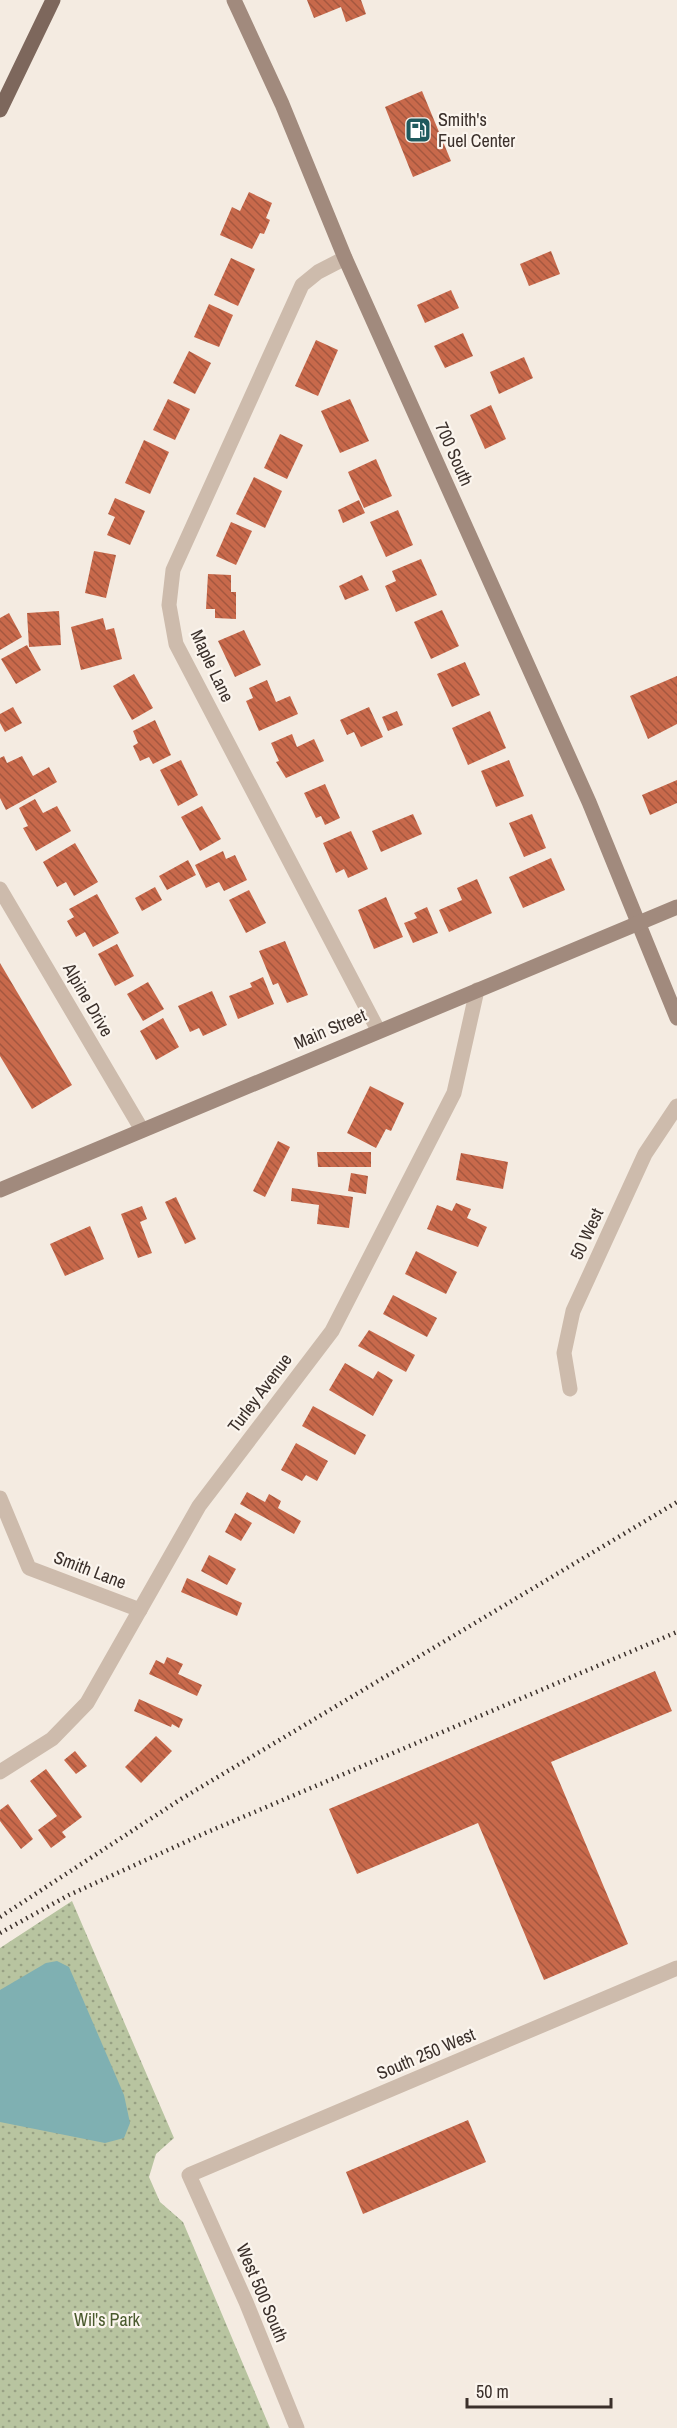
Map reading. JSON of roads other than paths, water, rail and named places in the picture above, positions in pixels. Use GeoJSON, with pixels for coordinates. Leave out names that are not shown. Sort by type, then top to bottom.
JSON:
{"type":"FeatureCollection","features":[{"type":"Feature","properties":{"kind":"main road"},"geometry":{"type":"LineString","coordinates":[[0,110],[53,0]]}},
{"type":"Feature","properties":{"kind":"street","name":"700 South"},"geometry":{"type":"LineString","coordinates":[[234,0],[282,104],[345,258],[589,802],[677,1018]]}},
{"type":"Feature","properties":{"kind":"street","name":"Maple Lane"},"geometry":{"type":"LineString","coordinates":[[345,258],[318,272],[302,285],[172,570],[169,605],[176,644],[378,1030]]}},
{"type":"Feature","properties":{"kind":"street","name":"Alpine Drive"},"geometry":{"type":"LineString","coordinates":[[0,889],[142,1130]]}},
{"type":"Feature","properties":{"kind":"street","name":"Main Street"},"geometry":{"type":"LineString","coordinates":[[0,1190],[378,1030],[677,907]]}},
{"type":"Feature","properties":{"kind":"street","name":"Turley Avenue"},"geometry":{"type":"LineString","coordinates":[[0,1772],[52,1739],[72,1721],[97,1689],[199,1506],[332,1330],[454,1093],[477,990]]}},
{"type":"Feature","properties":{"kind":"street","name":"50 West"},"geometry":{"type":"LineString","coordinates":[[570,1389],[564,1353],[573,1311],[645,1154],[677,1106]]}},
{"type":"Feature","properties":{"kind":"street","name":"Smith Lane"},"geometry":{"type":"LineString","coordinates":[[0,1498],[29,1568],[140,1610]]}},
{"type":"Feature","properties":{"kind":"street","name":"South 250 West"},"geometry":{"type":"LineString","coordinates":[[189,2175],[677,1968]]}},
{"type":"Feature","properties":{"kind":"street","name":"West 500 South"},"geometry":{"type":"LineString","coordinates":[[189,2175],[246,2302],[297,2428]]}},
{"type":"Feature","properties":{"kind":"water"},"geometry":{"type":"Polygon","coordinates":[[[57,1961],[69,1967],[124,2095],[130,2123],[124,2138],[105,2143],[0,2122],[0,1990],[46,1963],[57,1961]]]}},
{"type":"Feature","properties":{"kind":"railway"},"geometry":{"type":"LineString","coordinates":[[0,1917],[181,1799],[677,1502]]}},
{"type":"Feature","properties":{"kind":"railway"},"geometry":{"type":"LineString","coordinates":[[0,1933],[69,1895],[203,1834],[677,1632]]}},
{"type":"Feature","properties":{"kind":"place","name":"Smith's Fuel Center"},"geometry":{"type":"Point","coordinates":[418,130]}},
{"type":"Feature","properties":{"kind":"park label","name":"Wil's Park"},"geometry":{"type":"Point","coordinates":[107,2320]}}]}
